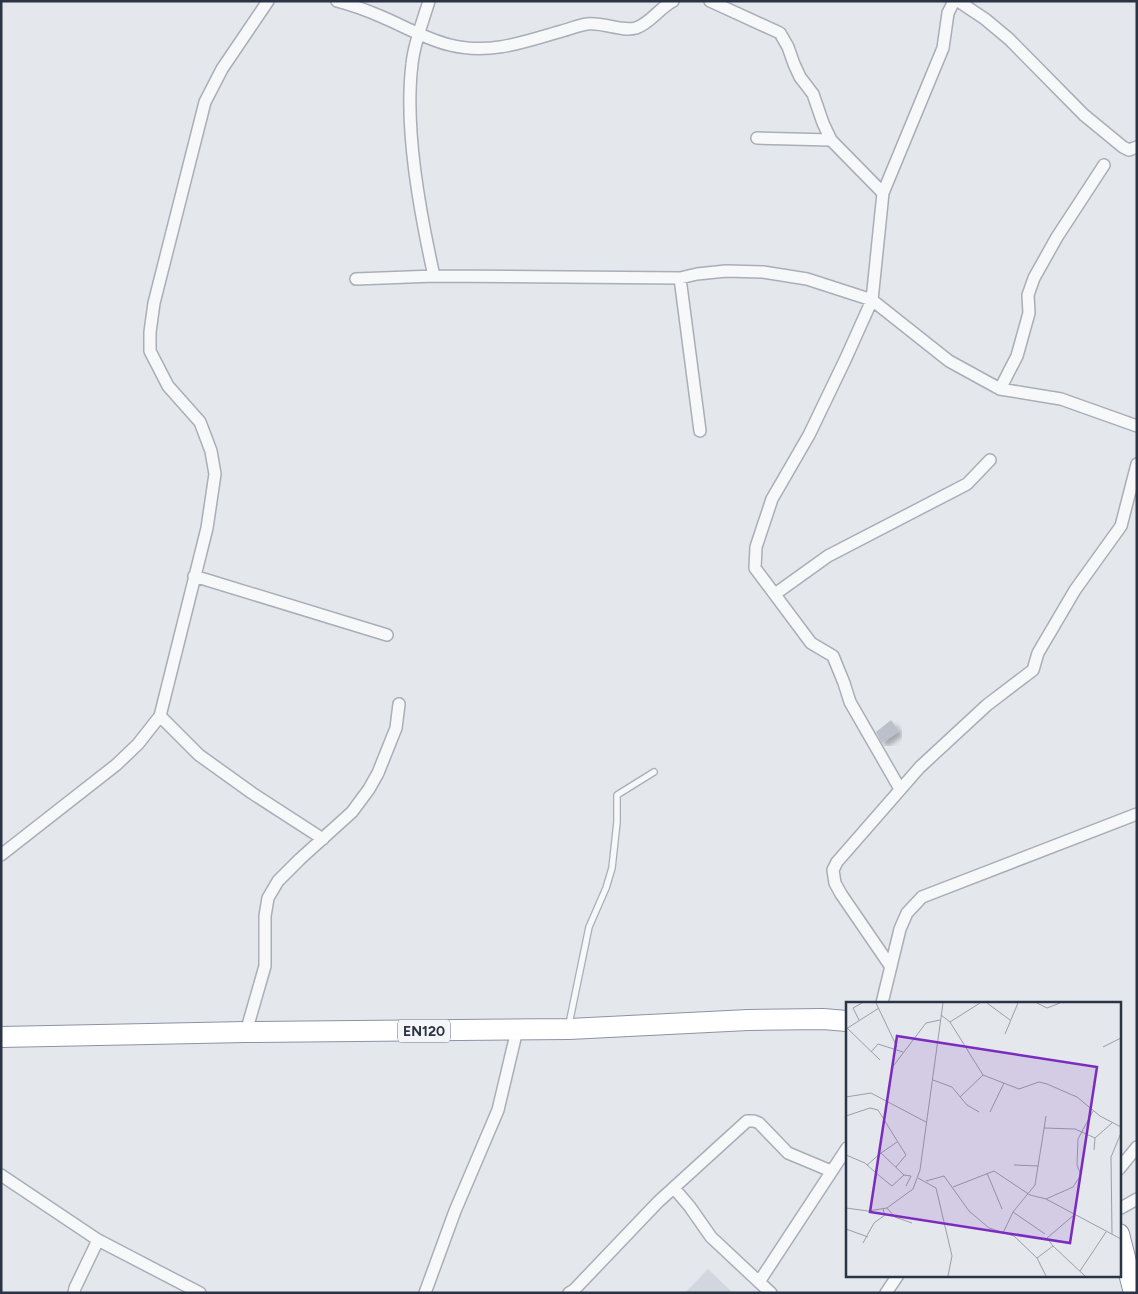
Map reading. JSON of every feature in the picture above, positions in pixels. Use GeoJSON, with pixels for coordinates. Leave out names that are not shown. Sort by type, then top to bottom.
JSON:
{"type":"FeatureCollection","features":[{"type":"Feature","properties":{"kind":"highway","name":"EN120"},"geometry":{"type":"LineString","coordinates":[[1,1036],[516,1030],[748,1020],[823,1019],[846,1021]]}},
{"type":"Feature","properties":{"kind":"highway"},"geometry":{"type":"LineString","coordinates":[[1120,1238],[1134,1293]]}},
{"type":"Feature","properties":{"kind":"street"},"geometry":{"type":"LineString","coordinates":[[1,854],[116,765],[138,744],[160,716],[212,500],[215,474],[211,451],[200,422],[168,386],[158,368],[150,351],[150,332],[159,284],[205,102],[222,69],[268,1]]}},
{"type":"Feature","properties":{"kind":"street"},"geometry":{"type":"LineString","coordinates":[[337,1],[381,16],[419,35],[464,48],[501,48],[587,24],[606,24],[619,28],[635,28],[649,21],[673,1]]}},
{"type":"Feature","properties":{"kind":"street"},"geometry":{"type":"LineString","coordinates":[[429,1],[412,62],[411,116],[415,165],[426,242],[434,276]]}},
{"type":"Feature","properties":{"kind":"street"},"geometry":{"type":"LineString","coordinates":[[710,1],[780,34],[788,47],[800,77],[813,94],[831,140],[883,193]]}},
{"type":"Feature","properties":{"kind":"street"},"geometry":{"type":"LineString","coordinates":[[900,789],[850,702],[833,656],[811,643],[755,568],[756,547],[772,499],[809,435],[872,300],[883,193],[943,48],[948,12],[954,1]]}},
{"type":"Feature","properties":{"kind":"street"},"geometry":{"type":"LineString","coordinates":[[958,1],[985,19],[1008,39],[1084,115],[1123,147],[1128,150],[1137,147]]}},
{"type":"Feature","properties":{"kind":"street"},"geometry":{"type":"LineString","coordinates":[[757,138],[831,140]]}},
{"type":"Feature","properties":{"kind":"street"},"geometry":{"type":"LineString","coordinates":[[1000,389],[1017,356],[1029,314],[1028,295],[1034,278],[1057,238],[1104,165]]}},
{"type":"Feature","properties":{"kind":"street"},"geometry":{"type":"LineString","coordinates":[[356,279],[434,276],[680,278],[697,274],[726,272],[763,272],[807,279],[872,300],[949,362],[1000,389],[1061,399],[1137,426]]}},
{"type":"Feature","properties":{"kind":"street"},"geometry":{"type":"LineString","coordinates":[[680,278],[700,431]]}},
{"type":"Feature","properties":{"kind":"street"},"geometry":{"type":"LineString","coordinates":[[775,594],[828,556],[967,484],[990,460]]}},
{"type":"Feature","properties":{"kind":"street"},"geometry":{"type":"LineString","coordinates":[[891,967],[841,894],[835,882],[833,870],[837,862],[920,767],[987,705],[1032,670],[1038,653],[1075,590],[1121,526],[1137,464]]}},
{"type":"Feature","properties":{"kind":"street"},"geometry":{"type":"LineString","coordinates":[[194,576],[387,635]]}},
{"type":"Feature","properties":{"kind":"street"},"geometry":{"type":"LineString","coordinates":[[246,1032],[266,966],[265,916],[268,898],[278,880],[352,812],[369,789],[378,773],[396,728],[399,704]]}},
{"type":"Feature","properties":{"kind":"street"},"geometry":{"type":"LineString","coordinates":[[160,716],[199,755],[252,793],[323,839]]}},
{"type":"Feature","properties":{"kind":"street"},"geometry":{"type":"LineString","coordinates":[[882,1002],[900,929],[907,914],[922,897],[1137,814]]}},
{"type":"Feature","properties":{"kind":"street"},"geometry":{"type":"LineString","coordinates":[[425,1293],[455,1211],[498,1110],[516,1030]]}},
{"type":"Feature","properties":{"kind":"street"},"geometry":{"type":"LineString","coordinates":[[569,1293],[658,1202],[747,1121],[759,1123],[788,1154],[830,1171]]}},
{"type":"Feature","properties":{"kind":"street"},"geometry":{"type":"LineString","coordinates":[[1120,1168],[1137,1147]]}},
{"type":"Feature","properties":{"kind":"street"},"geometry":{"type":"LineString","coordinates":[[759,1282],[830,1171],[846,1149]]}},
{"type":"Feature","properties":{"kind":"street"},"geometry":{"type":"LineString","coordinates":[[1,1175],[98,1240],[200,1293]]}},
{"type":"Feature","properties":{"kind":"street"},"geometry":{"type":"LineString","coordinates":[[674,1188],[711,1237],[772,1293]]}},
{"type":"Feature","properties":{"kind":"street"},"geometry":{"type":"LineString","coordinates":[[1120,1208],[1137,1199]]}},
{"type":"Feature","properties":{"kind":"street"},"geometry":{"type":"LineString","coordinates":[[73,1291],[98,1240]]}},
{"type":"Feature","properties":{"kind":"street"},"geometry":{"type":"LineString","coordinates":[[886,1293],[897,1276]]}},
{"type":"Feature","properties":{"kind":"lane"},"geometry":{"type":"LineString","coordinates":[[569,1029],[589,927],[606,888],[612,868],[617,822],[617,795],[654,772]]}},
{"type":"Feature","properties":{"kind":"shaded area"},"geometry":{"type":"Polygon","coordinates":[[[708,1269],[733,1293],[685,1293],[708,1269]]]}},
{"type":"Feature","properties":{"kind":"building"},"geometry":{"type":"Polygon","coordinates":[[[891,720],[899,731],[882,743],[876,732],[891,720]]]}}]}
